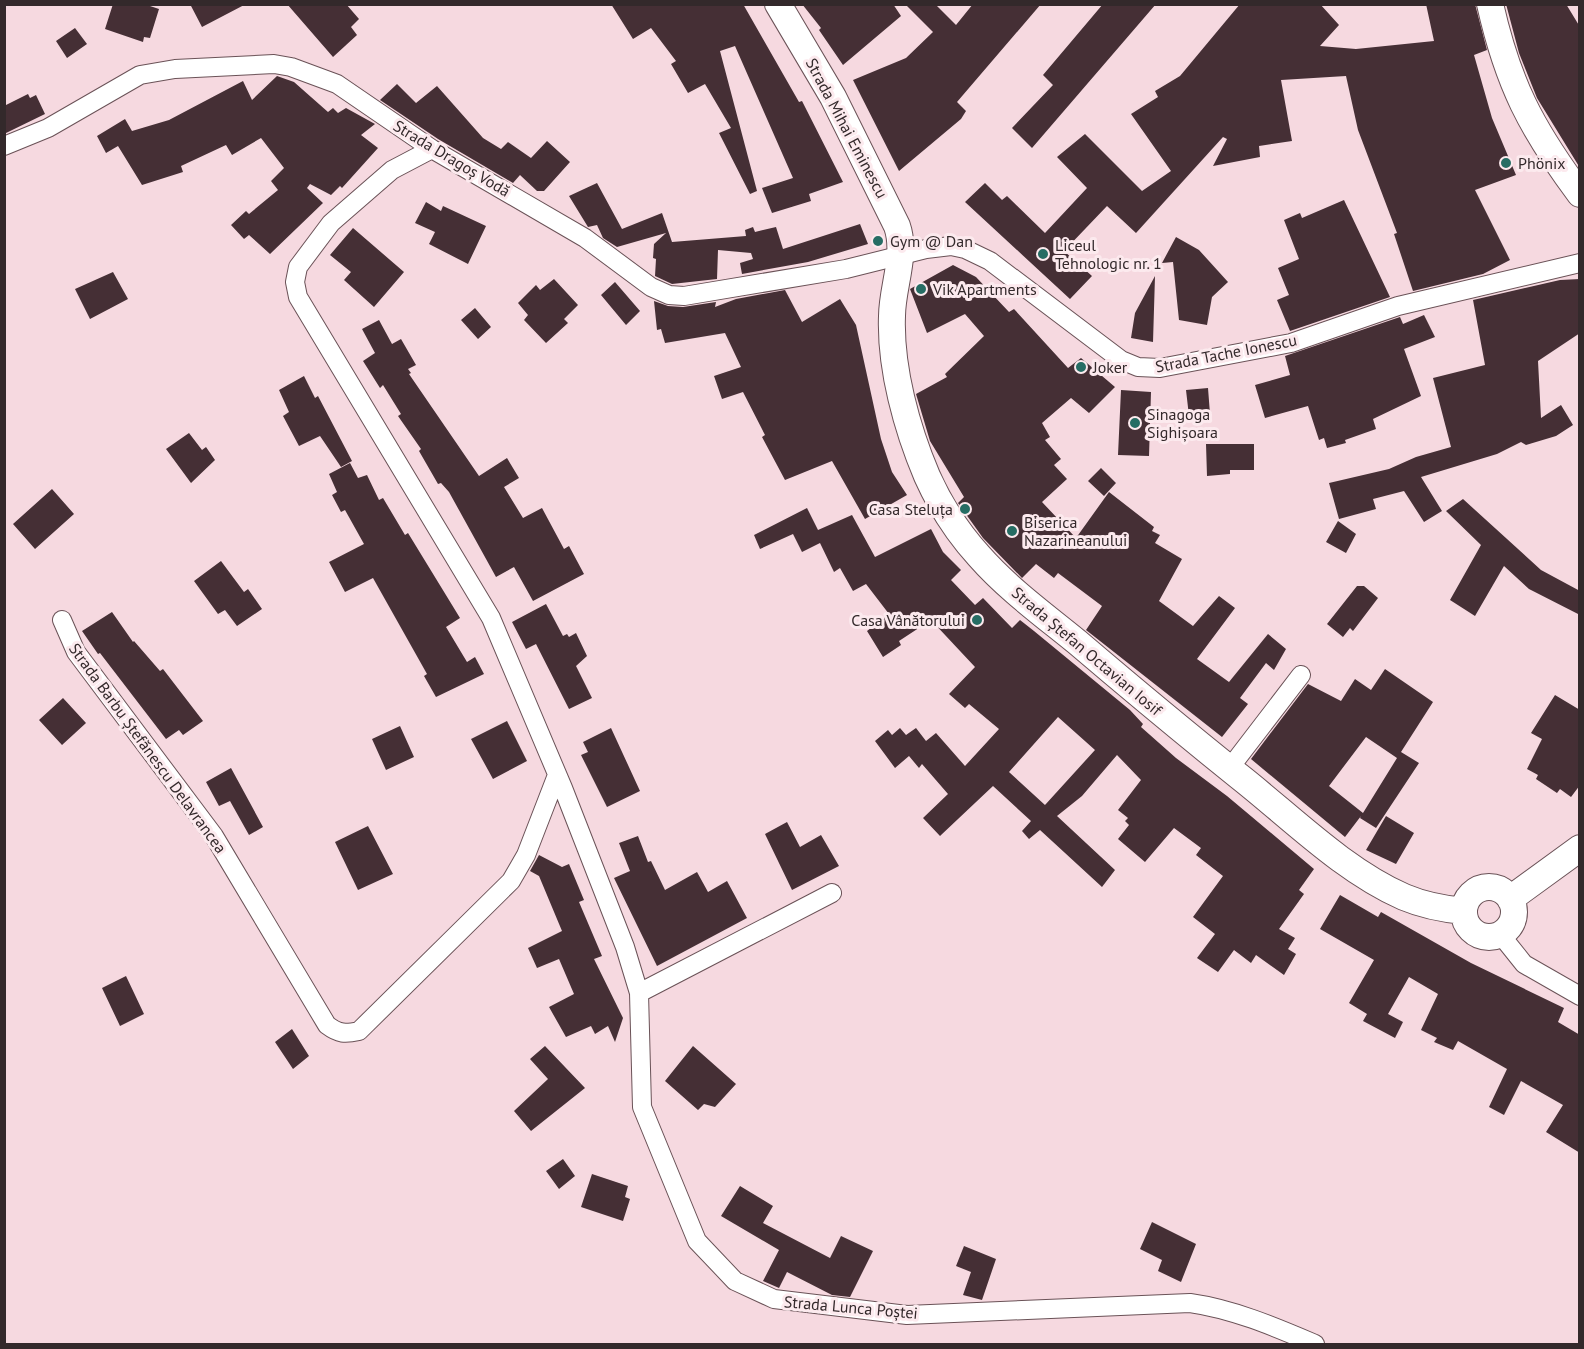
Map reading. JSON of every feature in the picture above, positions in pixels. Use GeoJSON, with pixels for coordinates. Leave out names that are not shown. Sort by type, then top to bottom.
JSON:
{"type":"FeatureCollection","features":[{"type":"Feature","properties":{"kind":"main road","name":"Strada Mihai Eminescu"},"geometry":{"type":"LineString","coordinates":[[778,4],[833,97],[888,208],[900,235],[900,256]]}},
{"type":"Feature","properties":{"kind":"main road"},"geometry":{"type":"LineString","coordinates":[[1490,4],[1508,73],[1521,104],[1542,141],[1580,194]]}},
{"type":"Feature","properties":{"kind":"main road","name":"Strada Ștefan Octavian Iosif"},"geometry":{"type":"LineString","coordinates":[[900,256],[894,281],[891,320],[899,381],[917,451],[927,476],[952,523],[980,557],[1006,583],[1324,844],[1378,883],[1424,904],[1464,910]]}},
{"type":"Feature","properties":{"kind":"main road"},"geometry":{"type":"LineString","coordinates":[[1510,899],[1580,848]]}},
{"type":"Feature","properties":{"kind":"main road"},"geometry":{"type":"LineString","coordinates":[[1483,888],[1498,889],[1510,899],[1514,906],[1512,922],[1500,934],[1492,937],[1476,933],[1465,919],[1464,910],[1470,896],[1483,888]]}},
{"type":"Feature","properties":{"kind":"street","name":"Strada Dragoș Vodă"},"geometry":{"type":"LineString","coordinates":[[4,146],[48,128],[140,75],[175,69],[274,64],[310,72],[337,84],[432,149],[562,223],[651,286],[669,295],[684,296],[846,269],[900,256]]}},
{"type":"Feature","properties":{"kind":"street"},"geometry":{"type":"LineString","coordinates":[[432,149],[392,170],[331,223],[298,267],[295,282],[298,297],[491,618],[603,889],[639,993],[832,893]]}},
{"type":"Feature","properties":{"kind":"street","name":"Strada Tache Ionescu"},"geometry":{"type":"LineString","coordinates":[[900,256],[951,246],[977,254],[1113,356],[1138,367],[1151,369],[1172,367],[1291,343],[1398,306],[1580,263]]}},
{"type":"Feature","properties":{"kind":"street","name":"Strada Barbu Ștefănescu Delavrancea"},"geometry":{"type":"LineString","coordinates":[[62,620],[76,652],[214,836],[327,1025],[337,1033],[359,1031],[511,881],[526,855],[557,775]]}},
{"type":"Feature","properties":{"kind":"street"},"geometry":{"type":"LineString","coordinates":[[1229,768],[1301,675]]}},
{"type":"Feature","properties":{"kind":"street"},"geometry":{"type":"LineString","coordinates":[[1500,934],[1524,964],[1580,996]]}},
{"type":"Feature","properties":{"kind":"street","name":"Strada Lunca Poștei"},"geometry":{"type":"LineString","coordinates":[[639,993],[642,1107],[697,1241],[735,1281],[774,1299],[907,1315],[1190,1303],[1211,1306],[1315,1344]]}},
{"type":"Feature","properties":{"kind":"building"},"geometry":{"type":"Polygon","coordinates":[[[113,4],[144,4],[159,9],[150,38],[144,37],[143,42],[105,29],[113,4]]]}},
{"type":"Feature","properties":{"kind":"building"},"geometry":{"type":"Polygon","coordinates":[[[190,4],[246,4],[202,27],[190,4]]]}},
{"type":"Feature","properties":{"kind":"building"},"geometry":{"type":"Polygon","coordinates":[[[287,4],[346,4],[359,19],[351,27],[357,35],[333,57],[287,4]]]}},
{"type":"Feature","properties":{"kind":"building"},"geometry":{"type":"Polygon","coordinates":[[[611,4],[743,4],[799,102],[802,101],[843,182],[809,194],[811,201],[772,213],[762,188],[793,178],[735,46],[720,51],[757,191],[750,194],[719,133],[731,128],[705,84],[688,93],[671,64],[676,61],[651,28],[633,39],[611,4]]]}},
{"type":"Feature","properties":{"kind":"building"},"geometry":{"type":"Polygon","coordinates":[[[802,4],[893,4],[901,16],[843,65],[819,30],[821,28],[802,4]]]}},
{"type":"Feature","properties":{"kind":"building"},"geometry":{"type":"Polygon","coordinates":[[[905,4],[935,4],[956,25],[973,4],[1041,4],[957,102],[966,111],[961,119],[899,171],[853,80],[906,58],[933,32],[905,4]]]}},
{"type":"Feature","properties":{"kind":"building"},"geometry":{"type":"Polygon","coordinates":[[[1103,4],[1156,4],[1032,148],[1012,128],[1053,85],[1043,75],[1103,4]]]}},
{"type":"Feature","properties":{"kind":"building"},"geometry":{"type":"Polygon","coordinates":[[[1240,4],[1320,4],[1339,25],[1320,46],[1356,49],[1434,41],[1426,4],[1475,4],[1487,50],[1474,55],[1492,118],[1516,175],[1475,190],[1510,260],[1483,274],[1413,291],[1394,234],[1397,233],[1358,130],[1346,76],[1281,80],[1292,141],[1259,146],[1260,157],[1213,166],[1227,139],[1223,137],[1136,233],[1107,206],[1064,251],[1092,276],[1070,299],[965,202],[985,183],[1002,200],[1007,196],[1045,233],[1087,188],[1057,157],[1085,134],[1142,191],[1171,171],[1131,114],[1158,97],[1155,91],[1180,76],[1240,4]]]}},
{"type":"Feature","properties":{"kind":"building"},"geometry":{"type":"Polygon","coordinates":[[[1506,4],[1566,4],[1580,27],[1580,168],[1537,98],[1519,53],[1506,4]]]}},
{"type":"Feature","properties":{"kind":"building"},"geometry":{"type":"Polygon","coordinates":[[[75,28],[87,44],[67,58],[56,41],[75,28]]]}},
{"type":"Feature","properties":{"kind":"building"},"geometry":{"type":"Polygon","coordinates":[[[277,76],[294,82],[328,112],[333,108],[338,113],[346,108],[375,124],[361,135],[378,148],[342,188],[340,186],[331,195],[310,184],[307,188],[323,203],[270,254],[249,235],[244,239],[231,225],[246,211],[249,214],[278,190],[271,181],[284,168],[261,138],[232,155],[226,145],[181,166],[183,172],[142,185],[118,146],[106,153],[97,136],[125,119],[132,131],[169,120],[243,81],[252,100],[277,76]]]}},
{"type":"Feature","properties":{"kind":"building"},"geometry":{"type":"Polygon","coordinates":[[[397,84],[416,103],[437,86],[483,138],[501,149],[508,142],[531,158],[547,141],[570,162],[544,191],[537,191],[520,175],[513,183],[438,139],[380,100],[397,84]]]}},
{"type":"Feature","properties":{"kind":"building"},"geometry":{"type":"Polygon","coordinates":[[[28,94],[30,98],[36,95],[45,114],[4,134],[4,106],[28,94]]]}},
{"type":"Feature","properties":{"kind":"building"},"geometry":{"type":"Polygon","coordinates":[[[597,183],[622,229],[662,213],[672,242],[746,236],[745,230],[753,227],[755,232],[776,227],[783,249],[860,224],[868,244],[808,262],[742,274],[740,263],[753,259],[751,253],[718,250],[717,279],[672,284],[655,276],[654,244],[666,233],[617,247],[603,238],[597,225],[588,227],[569,196],[597,183]]]}},
{"type":"Feature","properties":{"kind":"building"},"geometry":{"type":"Polygon","coordinates":[[[1344,200],[1390,297],[1290,331],[1277,300],[1289,295],[1278,268],[1299,259],[1284,220],[1300,213],[1302,218],[1344,200]]]}},
{"type":"Feature","properties":{"kind":"building"},"geometry":{"type":"Polygon","coordinates":[[[426,202],[441,211],[443,206],[486,226],[468,264],[429,244],[435,232],[415,223],[426,202]]]}},
{"type":"Feature","properties":{"kind":"building"},"geometry":{"type":"Polygon","coordinates":[[[353,228],[404,272],[374,307],[344,280],[351,272],[330,255],[353,228]]]}},
{"type":"Feature","properties":{"kind":"building"},"geometry":{"type":"Polygon","coordinates":[[[1176,237],[1199,250],[1228,282],[1212,297],[1207,325],[1179,320],[1173,262],[1162,263],[1176,237]]]}},
{"type":"Feature","properties":{"kind":"building"},"geometry":{"type":"Polygon","coordinates":[[[953,265],[976,277],[1009,312],[1014,309],[1068,368],[1081,358],[1115,387],[1089,413],[1071,398],[1042,423],[1050,437],[1045,440],[1061,459],[1054,465],[1067,479],[1042,502],[1076,538],[1109,492],[1154,527],[1152,531],[1160,535],[1155,543],[1182,559],[1159,601],[1193,626],[1219,596],[1235,608],[1197,659],[1229,682],[1268,634],[1286,649],[1274,670],[1266,663],[1240,698],[1248,704],[1222,737],[1086,630],[1102,606],[1058,573],[1054,578],[1036,564],[1022,578],[983,538],[958,503],[964,497],[930,441],[916,394],[947,377],[945,374],[984,336],[965,314],[927,333],[910,289],[953,265]]]}},
{"type":"Feature","properties":{"kind":"building"},"geometry":{"type":"Polygon","coordinates":[[[113,272],[128,299],[90,319],[75,289],[113,272]]]}},
{"type":"Feature","properties":{"kind":"building"},"geometry":{"type":"Polygon","coordinates":[[[1155,276],[1153,342],[1131,338],[1135,313],[1155,276]]]}},
{"type":"Feature","properties":{"kind":"building"},"geometry":{"type":"Polygon","coordinates":[[[554,279],[578,305],[564,319],[568,323],[546,343],[524,320],[528,315],[518,303],[536,285],[540,290],[554,279]]]}},
{"type":"Feature","properties":{"kind":"building"},"geometry":{"type":"Polygon","coordinates":[[[1580,279],[1580,333],[1538,361],[1541,418],[1561,405],[1573,425],[1556,436],[1526,445],[1521,442],[1497,454],[1421,477],[1442,511],[1424,522],[1404,491],[1373,499],[1376,509],[1339,519],[1329,483],[1389,469],[1416,457],[1451,447],[1433,378],[1485,365],[1473,300],[1560,280],[1580,279]]]}},
{"type":"Feature","properties":{"kind":"building"},"geometry":{"type":"Polygon","coordinates":[[[615,282],[640,311],[626,325],[601,295],[615,282]]]}},
{"type":"Feature","properties":{"kind":"building"},"geometry":{"type":"Polygon","coordinates":[[[785,290],[802,322],[840,299],[856,325],[881,439],[892,472],[907,495],[865,519],[832,461],[785,480],[762,437],[765,435],[743,392],[722,399],[714,376],[741,367],[725,333],[665,343],[661,329],[657,330],[654,301],[668,306],[683,307],[716,302],[715,307],[736,299],[785,290]]]}},
{"type":"Feature","properties":{"kind":"building"},"geometry":{"type":"Polygon","coordinates":[[[475,308],[491,327],[478,339],[461,320],[475,308]]]}},
{"type":"Feature","properties":{"kind":"building"},"geometry":{"type":"Polygon","coordinates":[[[1424,315],[1435,337],[1404,349],[1421,396],[1373,419],[1376,429],[1345,440],[1346,443],[1327,448],[1324,438],[1319,440],[1308,406],[1265,418],[1255,385],[1290,375],[1285,356],[1400,317],[1403,324],[1424,315]]]}},
{"type":"Feature","properties":{"kind":"building"},"geometry":{"type":"Polygon","coordinates":[[[379,320],[392,344],[401,339],[416,365],[408,369],[411,373],[409,374],[479,476],[507,458],[519,478],[504,487],[523,518],[542,508],[564,549],[569,546],[584,574],[533,601],[514,567],[496,577],[449,492],[441,483],[438,484],[419,451],[421,449],[398,416],[401,414],[383,385],[380,388],[363,361],[375,353],[362,329],[379,320]]]}},
{"type":"Feature","properties":{"kind":"building"},"geometry":{"type":"Polygon","coordinates":[[[304,376],[315,398],[318,396],[352,461],[341,467],[320,436],[299,446],[283,416],[289,412],[279,390],[304,376]]]}},
{"type":"Feature","properties":{"kind":"building"},"geometry":{"type":"Polygon","coordinates":[[[1208,388],[1210,414],[1189,416],[1186,390],[1208,388]]]}},
{"type":"Feature","properties":{"kind":"building","name":"Sinagoga Sighișoara"},"geometry":{"type":"Polygon","coordinates":[[[1121,390],[1151,392],[1149,456],[1118,455],[1121,390]]]}},
{"type":"Feature","properties":{"kind":"building"},"geometry":{"type":"Polygon","coordinates":[[[189,433],[202,450],[206,447],[215,460],[191,483],[166,449],[189,433]]]}},
{"type":"Feature","properties":{"kind":"building"},"geometry":{"type":"Polygon","coordinates":[[[1206,444],[1254,444],[1254,470],[1230,470],[1230,474],[1207,476],[1206,444]]]}},
{"type":"Feature","properties":{"kind":"building"},"geometry":{"type":"Polygon","coordinates":[[[350,463],[358,478],[367,475],[379,500],[383,498],[405,535],[408,533],[460,618],[446,627],[467,662],[475,657],[484,674],[436,697],[424,676],[427,674],[373,578],[345,592],[329,562],[364,544],[345,510],[341,512],[332,495],[337,492],[329,474],[350,463]]]}},
{"type":"Feature","properties":{"kind":"building"},"geometry":{"type":"Polygon","coordinates":[[[1101,468],[1116,483],[1104,496],[1088,481],[1101,468]]]}},
{"type":"Feature","properties":{"kind":"building"},"geometry":{"type":"Polygon","coordinates":[[[52,489],[74,514],[35,549],[13,524],[52,489]]]}},
{"type":"Feature","properties":{"kind":"building"},"geometry":{"type":"Polygon","coordinates":[[[1463,499],[1541,570],[1580,591],[1580,615],[1529,589],[1504,566],[1475,616],[1450,600],[1481,545],[1446,511],[1463,499]]]}},
{"type":"Feature","properties":{"kind":"building"},"geometry":{"type":"Polygon","coordinates":[[[807,508],[818,530],[852,515],[875,557],[931,529],[943,552],[961,570],[951,580],[975,605],[983,598],[1012,628],[1020,620],[1130,710],[1143,724],[1141,727],[1176,758],[1227,796],[1314,869],[1299,890],[1304,894],[1279,929],[1295,938],[1288,949],[1296,954],[1284,975],[1256,955],[1251,963],[1234,950],[1218,972],[1197,958],[1215,934],[1193,917],[1223,876],[1196,855],[1201,848],[1174,828],[1145,862],[1118,839],[1129,825],[1125,821],[1128,818],[1118,810],[1141,780],[1117,755],[1082,796],[1057,816],[1115,870],[1102,887],[1040,830],[1029,839],[1022,831],[1031,821],[993,786],[940,836],[923,818],[948,794],[922,764],[919,768],[909,756],[895,768],[875,741],[888,730],[892,735],[900,728],[906,735],[916,728],[926,741],[936,733],[965,766],[999,729],[969,704],[965,708],[949,694],[975,667],[931,620],[899,641],[901,645],[883,657],[867,631],[889,614],[866,584],[853,591],[840,568],[834,572],[820,543],[802,552],[793,534],[760,549],[754,535],[807,508]],[[1058,717],[1009,772],[1045,805],[1095,750],[1058,717]]]}},
{"type":"Feature","properties":{"kind":"building"},"geometry":{"type":"Polygon","coordinates":[[[1338,521],[1356,534],[1346,553],[1326,542],[1338,521]]]}},
{"type":"Feature","properties":{"kind":"building"},"geometry":{"type":"Polygon","coordinates":[[[221,561],[244,592],[248,589],[262,609],[237,626],[225,610],[218,614],[194,581],[221,561]]]}},
{"type":"Feature","properties":{"kind":"building"},"geometry":{"type":"Polygon","coordinates":[[[1357,586],[1364,586],[1378,598],[1353,631],[1350,628],[1343,637],[1327,624],[1357,586]]]}},
{"type":"Feature","properties":{"kind":"building"},"geometry":{"type":"Polygon","coordinates":[[[546,604],[563,636],[567,634],[569,637],[576,633],[587,656],[576,666],[592,698],[569,709],[536,644],[526,649],[512,622],[546,604]]]}},
{"type":"Feature","properties":{"kind":"building"},"geometry":{"type":"Polygon","coordinates":[[[112,612],[133,642],[160,671],[163,669],[203,721],[183,735],[179,730],[166,739],[82,631],[112,612]]]}},
{"type":"Feature","properties":{"kind":"building"},"geometry":{"type":"Polygon","coordinates":[[[1385,669],[1433,702],[1401,752],[1419,763],[1376,828],[1360,818],[1361,816],[1345,837],[1251,759],[1308,684],[1341,701],[1355,679],[1371,690],[1385,669]],[[1366,737],[1329,786],[1363,813],[1397,758],[1366,737]]]}},
{"type":"Feature","properties":{"kind":"building"},"geometry":{"type":"Polygon","coordinates":[[[1555,695],[1580,710],[1580,785],[1571,797],[1560,789],[1557,793],[1536,779],[1538,775],[1527,769],[1542,739],[1531,733],[1555,695]]]}},
{"type":"Feature","properties":{"kind":"building"},"geometry":{"type":"Polygon","coordinates":[[[63,698],[86,723],[62,745],[39,720],[63,698]]]}},
{"type":"Feature","properties":{"kind":"building"},"geometry":{"type":"Polygon","coordinates":[[[507,721],[527,761],[493,779],[471,739],[507,721]]]}},
{"type":"Feature","properties":{"kind":"building"},"geometry":{"type":"Polygon","coordinates":[[[400,726],[414,757],[386,770],[372,739],[400,726]]]}},
{"type":"Feature","properties":{"kind":"building"},"geometry":{"type":"Polygon","coordinates":[[[611,728],[640,791],[607,807],[581,755],[588,752],[583,742],[611,728]]]}},
{"type":"Feature","properties":{"kind":"building"},"geometry":{"type":"Polygon","coordinates":[[[231,768],[263,827],[249,835],[230,801],[219,806],[206,782],[231,768]]]}},
{"type":"Feature","properties":{"kind":"building"},"geometry":{"type":"Polygon","coordinates":[[[1386,816],[1414,833],[1396,864],[1366,850],[1386,816]]]}},
{"type":"Feature","properties":{"kind":"building"},"geometry":{"type":"Polygon","coordinates":[[[787,822],[800,847],[821,835],[839,866],[792,890],[765,834],[787,822]]]}},
{"type":"Feature","properties":{"kind":"building"},"geometry":{"type":"Polygon","coordinates":[[[368,826],[393,874],[358,890],[335,842],[368,826]]]}},
{"type":"Feature","properties":{"kind":"building"},"geometry":{"type":"Polygon","coordinates":[[[638,836],[648,862],[651,861],[665,890],[697,872],[708,892],[727,881],[747,918],[657,966],[614,878],[630,871],[619,843],[638,836]]]}},
{"type":"Feature","properties":{"kind":"building"},"geometry":{"type":"Polygon","coordinates":[[[539,855],[562,867],[569,864],[584,900],[579,902],[602,956],[594,959],[623,1018],[615,1042],[608,1026],[595,1034],[591,1026],[566,1037],[549,1007],[574,994],[559,959],[537,968],[528,948],[562,931],[539,876],[530,871],[539,855]]]}},
{"type":"Feature","properties":{"kind":"building"},"geometry":{"type":"Polygon","coordinates":[[[1340,895],[1378,917],[1381,912],[1471,963],[1564,1008],[1558,1022],[1580,1035],[1580,1153],[1546,1132],[1563,1105],[1521,1081],[1504,1115],[1489,1107],[1507,1069],[1458,1041],[1453,1050],[1434,1042],[1437,1038],[1421,1030],[1438,994],[1409,977],[1388,1014],[1403,1022],[1395,1038],[1363,1021],[1367,1014],[1349,1003],[1374,960],[1320,929],[1340,895]]]}},
{"type":"Feature","properties":{"kind":"building"},"geometry":{"type":"Polygon","coordinates":[[[126,976],[144,1014],[120,1026],[102,988],[126,976]]]}},
{"type":"Feature","properties":{"kind":"building"},"geometry":{"type":"Polygon","coordinates":[[[292,1029],[309,1056],[293,1069],[275,1042],[292,1029]]]}},
{"type":"Feature","properties":{"kind":"building"},"geometry":{"type":"Polygon","coordinates":[[[545,1046],[585,1088],[531,1131],[514,1111],[548,1079],[530,1059],[545,1046]]]}},
{"type":"Feature","properties":{"kind":"building"},"geometry":{"type":"Polygon","coordinates":[[[693,1046],[736,1084],[715,1107],[704,1104],[698,1110],[665,1081],[693,1046]]]}},
{"type":"Feature","properties":{"kind":"building"},"geometry":{"type":"Polygon","coordinates":[[[563,1159],[575,1176],[559,1189],[546,1171],[563,1159]]]}},
{"type":"Feature","properties":{"kind":"building"},"geometry":{"type":"Polygon","coordinates":[[[592,1174],[628,1186],[625,1197],[630,1199],[623,1221],[581,1207],[592,1174]]]}},
{"type":"Feature","properties":{"kind":"building"},"geometry":{"type":"Polygon","coordinates":[[[740,1186],[773,1206],[763,1223],[830,1258],[841,1236],[873,1251],[850,1297],[832,1295],[787,1272],[779,1288],[763,1281],[779,1250],[721,1216],[740,1186]]]}},
{"type":"Feature","properties":{"kind":"building"},"geometry":{"type":"Polygon","coordinates":[[[1152,1222],[1196,1244],[1181,1282],[1158,1271],[1162,1260],[1140,1249],[1152,1222]]]}},
{"type":"Feature","properties":{"kind":"building"},"geometry":{"type":"Polygon","coordinates":[[[964,1246],[996,1259],[982,1300],[963,1295],[971,1272],[956,1266],[964,1246]]]}},
{"type":"Feature","properties":{"kind":"place","name":"Phönix"},"geometry":{"type":"Point","coordinates":[1506,163]}},
{"type":"Feature","properties":{"kind":"place","name":"Gym @ Dan"},"geometry":{"type":"Point","coordinates":[878,241]}},
{"type":"Feature","properties":{"kind":"place","name":"Liceul Tehnologic nr. 1"},"geometry":{"type":"Point","coordinates":[1043,254]}},
{"type":"Feature","properties":{"kind":"place","name":"Vik Apartments"},"geometry":{"type":"Point","coordinates":[921,289]}},
{"type":"Feature","properties":{"kind":"place","name":"Joker"},"geometry":{"type":"Point","coordinates":[1081,367]}},
{"type":"Feature","properties":{"kind":"place","name":"Sinagoga Sighișoara"},"geometry":{"type":"Point","coordinates":[1135,423]}},
{"type":"Feature","properties":{"kind":"place","name":"Casa Steluța"},"geometry":{"type":"Point","coordinates":[965,509]}},
{"type":"Feature","properties":{"kind":"place","name":"Biserica Nazarineanului"},"geometry":{"type":"Point","coordinates":[1012,531]}},
{"type":"Feature","properties":{"kind":"place","name":"Casa Vânătorului"},"geometry":{"type":"Point","coordinates":[977,620]}}]}
